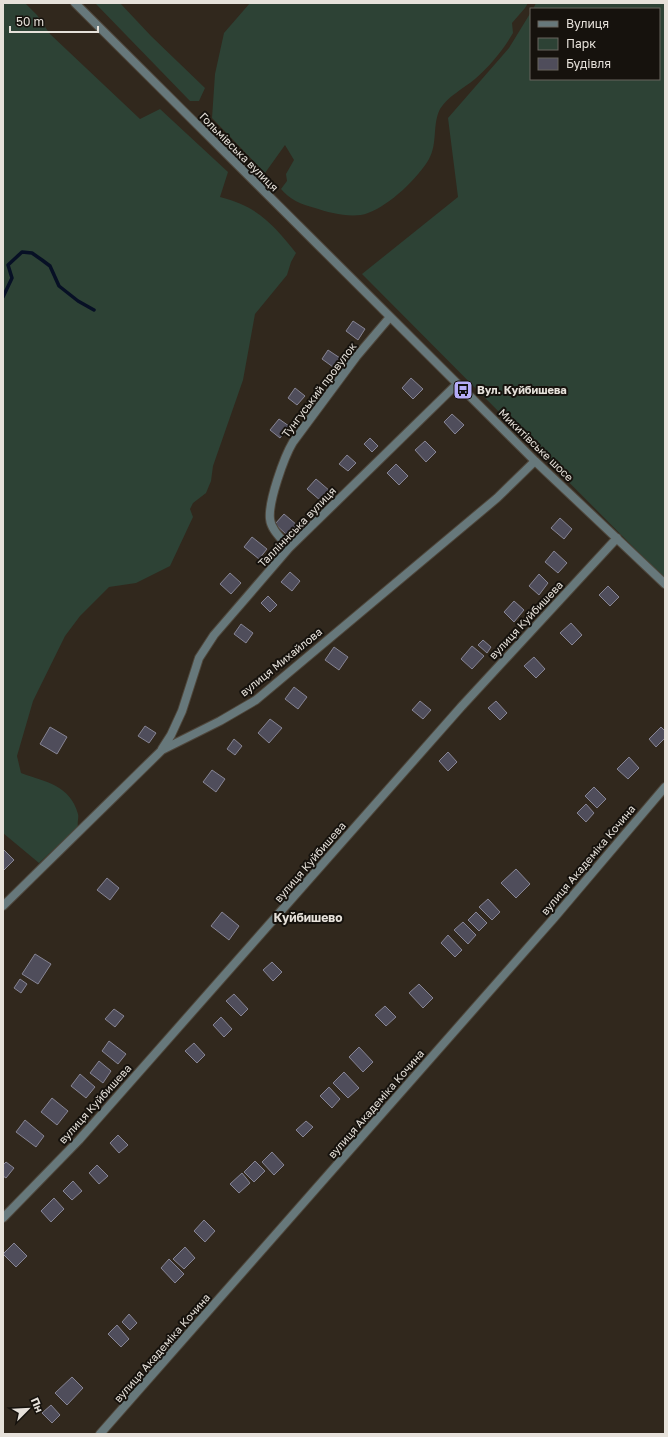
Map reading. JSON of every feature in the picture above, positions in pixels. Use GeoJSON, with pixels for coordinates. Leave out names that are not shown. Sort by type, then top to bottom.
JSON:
{"type":"FeatureCollection","features":[{"type":"Feature","properties":{"kind":"street","name":"Гольмівська вулиця"},"geometry":{"type":"LineString","coordinates":[[75,3],[390,317]]}},
{"type":"Feature","properties":{"kind":"street","name":"Микитівське шосе"},"geometry":{"type":"LineString","coordinates":[[390,317],[535,461],[665,584]]}},
{"type":"Feature","properties":{"kind":"street","name":"Тунгуський провулок"},"geometry":{"type":"LineString","coordinates":[[289,548],[274,530],[270,520],[271,505],[286,453],[356,356],[390,317]]}},
{"type":"Feature","properties":{"kind":"street","name":"Талліннська вулиця"},"geometry":{"type":"LineString","coordinates":[[162,750],[182,711],[199,658],[205,647],[289,548],[457,384]]}},
{"type":"Feature","properties":{"kind":"street","name":"вулиця Михайлова"},"geometry":{"type":"LineString","coordinates":[[3,906],[162,750],[220,721],[256,700],[497,498],[535,461]]}},
{"type":"Feature","properties":{"kind":"street","name":"вулиця Куйбишева"},"geometry":{"type":"LineString","coordinates":[[3,1218],[79,1140],[461,707],[618,538]]}},
{"type":"Feature","properties":{"kind":"street","name":"вулиця Академіка Кочина"},"geometry":{"type":"LineString","coordinates":[[100,1434],[554,918],[665,787]]}},
{"type":"Feature","properties":{"kind":"green space"},"geometry":{"type":"Polygon","coordinates":[[[3,3],[25,3],[37,15],[50,34],[140,119],[160,109],[228,172],[220,197],[255,211],[272,225],[296,253],[291,262],[287,275],[255,314],[243,380],[213,466],[211,481],[206,493],[193,503],[190,509],[193,517],[170,566],[136,583],[109,587],[80,616],[65,636],[33,701],[17,756],[21,773],[48,782],[63,791],[74,804],[78,816],[78,827],[39,863],[3,833],[3,3]]]}},
{"type":"Feature","properties":{"kind":"green space"},"geometry":{"type":"Polygon","coordinates":[[[95,3],[120,3],[151,36],[205,88],[199,101],[190,101],[95,3]]]}},
{"type":"Feature","properties":{"kind":"green space"},"geometry":{"type":"Polygon","coordinates":[[[250,3],[528,3],[512,23],[513,33],[496,58],[481,74],[451,97],[440,109],[436,121],[432,153],[411,182],[385,204],[368,213],[362,215],[342,215],[305,205],[292,199],[284,193],[281,189],[287,181],[286,174],[294,160],[285,145],[265,173],[212,118],[215,74],[224,33],[250,3]]]}},
{"type":"Feature","properties":{"kind":"green space"},"geometry":{"type":"Polygon","coordinates":[[[536,3],[665,3],[665,579],[362,274],[458,197],[448,118],[509,48],[530,14],[530,80],[660,80],[660,8],[534,8],[536,3]]]}},
{"type":"Feature","properties":{"kind":"building"},"geometry":{"type":"Polygon","coordinates":[[[353,321],[365,329],[358,340],[346,331],[353,321]]]}},
{"type":"Feature","properties":{"kind":"building"},"geometry":{"type":"Polygon","coordinates":[[[328,350],[340,358],[333,367],[322,359],[328,350]]]}},
{"type":"Feature","properties":{"kind":"building"},"geometry":{"type":"Polygon","coordinates":[[[411,378],[423,389],[413,399],[402,388],[411,378]]]}},
{"type":"Feature","properties":{"kind":"building"},"geometry":{"type":"Polygon","coordinates":[[[295,388],[305,396],[297,405],[288,398],[295,388]]]}},
{"type":"Feature","properties":{"kind":"building"},"geometry":{"type":"Polygon","coordinates":[[[452,414],[464,425],[455,434],[444,422],[452,414]]]}},
{"type":"Feature","properties":{"kind":"building"},"geometry":{"type":"Polygon","coordinates":[[[279,419],[289,426],[280,438],[270,430],[279,419]]]}},
{"type":"Feature","properties":{"kind":"building"},"geometry":{"type":"Polygon","coordinates":[[[370,438],[378,446],[372,452],[364,444],[370,438]]]}},
{"type":"Feature","properties":{"kind":"building"},"geometry":{"type":"Polygon","coordinates":[[[425,441],[436,452],[426,462],[415,450],[425,441]]]}},
{"type":"Feature","properties":{"kind":"building"},"geometry":{"type":"Polygon","coordinates":[[[347,455],[356,463],[348,471],[339,464],[347,455]]]}},
{"type":"Feature","properties":{"kind":"building"},"geometry":{"type":"Polygon","coordinates":[[[396,464],[408,476],[399,485],[387,473],[396,464]]]}},
{"type":"Feature","properties":{"kind":"building"},"geometry":{"type":"Polygon","coordinates":[[[316,479],[330,491],[321,501],[307,489],[316,479]]]}},
{"type":"Feature","properties":{"kind":"building"},"geometry":{"type":"Polygon","coordinates":[[[284,514],[297,525],[287,535],[275,524],[284,514]]]}},
{"type":"Feature","properties":{"kind":"building"},"geometry":{"type":"Polygon","coordinates":[[[560,518],[572,529],[564,539],[551,528],[560,518]]]}},
{"type":"Feature","properties":{"kind":"building"},"geometry":{"type":"Polygon","coordinates":[[[252,537],[267,549],[259,559],[244,547],[252,537]]]}},
{"type":"Feature","properties":{"kind":"building"},"geometry":{"type":"Polygon","coordinates":[[[554,551],[567,563],[558,573],[545,562],[554,551]]]}},
{"type":"Feature","properties":{"kind":"building"},"geometry":{"type":"Polygon","coordinates":[[[290,572],[300,581],[292,591],[281,582],[290,572]]]}},
{"type":"Feature","properties":{"kind":"building"},"geometry":{"type":"Polygon","coordinates":[[[230,573],[241,583],[231,594],[220,584],[230,573]]]}},
{"type":"Feature","properties":{"kind":"building"},"geometry":{"type":"Polygon","coordinates":[[[539,574],[548,583],[539,595],[529,586],[539,574]]]}},
{"type":"Feature","properties":{"kind":"building"},"geometry":{"type":"Polygon","coordinates":[[[608,586],[619,597],[610,606],[599,595],[608,586]]]}},
{"type":"Feature","properties":{"kind":"building"},"geometry":{"type":"Polygon","coordinates":[[[268,596],[277,605],[270,612],[261,603],[268,596]]]}},
{"type":"Feature","properties":{"kind":"building"},"geometry":{"type":"Polygon","coordinates":[[[514,601],[524,610],[514,622],[504,612],[514,601]]]}},
{"type":"Feature","properties":{"kind":"building"},"geometry":{"type":"Polygon","coordinates":[[[571,623],[582,635],[572,645],[560,633],[571,623]]]}},
{"type":"Feature","properties":{"kind":"building"},"geometry":{"type":"Polygon","coordinates":[[[241,624],[253,633],[246,643],[234,634],[241,624]]]}},
{"type":"Feature","properties":{"kind":"building"},"geometry":{"type":"Polygon","coordinates":[[[483,640],[491,647],[487,653],[478,645],[483,640]]]}},
{"type":"Feature","properties":{"kind":"building"},"geometry":{"type":"Polygon","coordinates":[[[472,646],[484,656],[472,669],[461,659],[472,646]]]}},
{"type":"Feature","properties":{"kind":"building"},"geometry":{"type":"Polygon","coordinates":[[[334,647],[348,657],[339,670],[325,660],[334,647]]]}},
{"type":"Feature","properties":{"kind":"building"},"geometry":{"type":"Polygon","coordinates":[[[534,657],[545,669],[536,678],[524,666],[534,657]]]}},
{"type":"Feature","properties":{"kind":"building"},"geometry":{"type":"Polygon","coordinates":[[[294,687],[307,697],[298,709],[285,699],[294,687]]]}},
{"type":"Feature","properties":{"kind":"building"},"geometry":{"type":"Polygon","coordinates":[[[420,701],[431,710],[423,719],[412,710],[420,701]]]}},
{"type":"Feature","properties":{"kind":"building"},"geometry":{"type":"Polygon","coordinates":[[[496,701],[507,713],[500,720],[488,708],[496,701]]]}},
{"type":"Feature","properties":{"kind":"building"},"geometry":{"type":"Polygon","coordinates":[[[270,719],[282,728],[269,743],[258,733],[270,719]]]}},
{"type":"Feature","properties":{"kind":"building"},"geometry":{"type":"Polygon","coordinates":[[[145,726],[156,733],[149,743],[138,736],[145,726]]]}},
{"type":"Feature","properties":{"kind":"building"},"geometry":{"type":"Polygon","coordinates":[[[50,727],[67,737],[57,754],[40,744],[50,727]]]}},
{"type":"Feature","properties":{"kind":"building"},"geometry":{"type":"Polygon","coordinates":[[[661,727],[665,731],[665,738],[656,747],[649,739],[661,727]]]}},
{"type":"Feature","properties":{"kind":"building"},"geometry":{"type":"Polygon","coordinates":[[[234,739],[242,746],[235,755],[227,749],[234,739]]]}},
{"type":"Feature","properties":{"kind":"building"},"geometry":{"type":"Polygon","coordinates":[[[448,752],[457,762],[448,771],[439,761],[448,752]]]}},
{"type":"Feature","properties":{"kind":"building"},"geometry":{"type":"Polygon","coordinates":[[[629,757],[639,768],[628,779],[617,769],[629,757]]]}},
{"type":"Feature","properties":{"kind":"building"},"geometry":{"type":"Polygon","coordinates":[[[212,770],[225,779],[216,792],[203,782],[212,770]]]}},
{"type":"Feature","properties":{"kind":"building"},"geometry":{"type":"Polygon","coordinates":[[[594,787],[606,799],[597,808],[585,796],[594,787]]]}},
{"type":"Feature","properties":{"kind":"building"},"geometry":{"type":"Polygon","coordinates":[[[586,804],[594,813],[586,822],[577,813],[586,804]]]}},
{"type":"Feature","properties":{"kind":"building"},"geometry":{"type":"Polygon","coordinates":[[[4,850],[14,860],[3,871],[3,851],[4,850]]]}},
{"type":"Feature","properties":{"kind":"building"},"geometry":{"type":"Polygon","coordinates":[[[516,869],[530,884],[516,898],[501,883],[516,869]]]}},
{"type":"Feature","properties":{"kind":"building"},"geometry":{"type":"Polygon","coordinates":[[[107,878],[119,888],[110,900],[97,890],[107,878]]]}},
{"type":"Feature","properties":{"kind":"building"},"geometry":{"type":"Polygon","coordinates":[[[488,899],[500,912],[492,920],[479,907],[488,899]]]}},
{"type":"Feature","properties":{"kind":"building"},"geometry":{"type":"Polygon","coordinates":[[[222,912],[239,926],[229,940],[211,926],[222,912]]]}},
{"type":"Feature","properties":{"kind":"building"},"geometry":{"type":"Polygon","coordinates":[[[476,912],[487,923],[479,931],[468,920],[476,912]]]}},
{"type":"Feature","properties":{"kind":"building"},"geometry":{"type":"Polygon","coordinates":[[[463,922],[476,935],[468,944],[454,930],[463,922]]]}},
{"type":"Feature","properties":{"kind":"building"},"geometry":{"type":"Polygon","coordinates":[[[448,935],[462,950],[455,957],[441,943],[448,935]]]}},
{"type":"Feature","properties":{"kind":"building"},"geometry":{"type":"Polygon","coordinates":[[[35,954],[51,964],[38,984],[22,974],[35,954]]]}},
{"type":"Feature","properties":{"kind":"building"},"geometry":{"type":"Polygon","coordinates":[[[272,962],[282,972],[273,981],[263,970],[272,962]]]}},
{"type":"Feature","properties":{"kind":"building"},"geometry":{"type":"Polygon","coordinates":[[[20,979],[27,984],[21,993],[14,988],[20,979]]]}},
{"type":"Feature","properties":{"kind":"building"},"geometry":{"type":"Polygon","coordinates":[[[419,984],[433,998],[423,1008],[409,993],[419,984]]]}},
{"type":"Feature","properties":{"kind":"building"},"geometry":{"type":"Polygon","coordinates":[[[234,994],[248,1009],[241,1016],[226,1001],[234,994]]]}},
{"type":"Feature","properties":{"kind":"building"},"geometry":{"type":"Polygon","coordinates":[[[385,1006],[396,1017],[386,1026],[375,1015],[385,1006]]]}},
{"type":"Feature","properties":{"kind":"building"},"geometry":{"type":"Polygon","coordinates":[[[114,1009],[124,1016],[115,1027],[105,1019],[114,1009]]]}},
{"type":"Feature","properties":{"kind":"building"},"geometry":{"type":"Polygon","coordinates":[[[221,1017],[232,1029],[224,1037],[213,1025],[221,1017]]]}},
{"type":"Feature","properties":{"kind":"building"},"geometry":{"type":"Polygon","coordinates":[[[109,1041],[126,1054],[118,1064],[102,1051],[109,1041]]]}},
{"type":"Feature","properties":{"kind":"building"},"geometry":{"type":"Polygon","coordinates":[[[194,1043],[205,1055],[197,1063],[185,1051],[194,1043]]]}},
{"type":"Feature","properties":{"kind":"building"},"geometry":{"type":"Polygon","coordinates":[[[359,1047],[373,1062],[363,1072],[349,1057],[359,1047]]]}},
{"type":"Feature","properties":{"kind":"building"},"geometry":{"type":"Polygon","coordinates":[[[99,1061],[111,1071],[103,1083],[90,1073],[99,1061]]]}},
{"type":"Feature","properties":{"kind":"building"},"geometry":{"type":"Polygon","coordinates":[[[344,1072],[359,1088],[348,1098],[333,1083],[344,1072]]]}},
{"type":"Feature","properties":{"kind":"building"},"geometry":{"type":"Polygon","coordinates":[[[80,1074],[95,1087],[86,1098],[71,1086],[80,1074]]]}},
{"type":"Feature","properties":{"kind":"building"},"geometry":{"type":"Polygon","coordinates":[[[329,1087],[340,1099],[332,1108],[320,1096],[329,1087]]]}},
{"type":"Feature","properties":{"kind":"building"},"geometry":{"type":"Polygon","coordinates":[[[52,1098],[68,1111],[57,1125],[41,1112],[52,1098]]]}},
{"type":"Feature","properties":{"kind":"building"},"geometry":{"type":"Polygon","coordinates":[[[25,1120],[44,1136],[36,1147],[16,1132],[25,1120]]]}},
{"type":"Feature","properties":{"kind":"building"},"geometry":{"type":"Polygon","coordinates":[[[306,1121],[313,1127],[303,1137],[296,1130],[306,1121]]]}},
{"type":"Feature","properties":{"kind":"building"},"geometry":{"type":"Polygon","coordinates":[[[118,1135],[128,1145],[119,1153],[110,1143],[118,1135]]]}},
{"type":"Feature","properties":{"kind":"building"},"geometry":{"type":"Polygon","coordinates":[[[272,1152],[284,1165],[274,1175],[262,1162],[272,1152]]]}},
{"type":"Feature","properties":{"kind":"building"},"geometry":{"type":"Polygon","coordinates":[[[255,1161],[265,1171],[254,1182],[244,1172],[255,1161]]]}},
{"type":"Feature","properties":{"kind":"building"},"geometry":{"type":"Polygon","coordinates":[[[6,1162],[14,1168],[6,1178],[3,1176],[3,1165],[6,1162]]]}},
{"type":"Feature","properties":{"kind":"building"},"geometry":{"type":"Polygon","coordinates":[[[97,1165],[108,1176],[99,1184],[89,1173],[97,1165]]]}},
{"type":"Feature","properties":{"kind":"building"},"geometry":{"type":"Polygon","coordinates":[[[242,1173],[250,1183],[239,1193],[230,1184],[242,1173]]]}},
{"type":"Feature","properties":{"kind":"building"},"geometry":{"type":"Polygon","coordinates":[[[73,1181],[82,1191],[72,1200],[63,1191],[73,1181]]]}},
{"type":"Feature","properties":{"kind":"building"},"geometry":{"type":"Polygon","coordinates":[[[54,1198],[64,1209],[51,1222],[41,1211],[54,1198]]]}},
{"type":"Feature","properties":{"kind":"building"},"geometry":{"type":"Polygon","coordinates":[[[204,1220],[215,1231],[205,1242],[194,1231],[204,1220]]]}},
{"type":"Feature","properties":{"kind":"building"},"geometry":{"type":"Polygon","coordinates":[[[14,1243],[27,1256],[16,1267],[3,1254],[14,1243]]]}},
{"type":"Feature","properties":{"kind":"building"},"geometry":{"type":"Polygon","coordinates":[[[185,1247],[195,1258],[184,1269],[173,1259],[185,1247]]]}},
{"type":"Feature","properties":{"kind":"building"},"geometry":{"type":"Polygon","coordinates":[[[169,1259],[184,1274],[175,1283],[161,1268],[169,1259]]]}},
{"type":"Feature","properties":{"kind":"building"},"geometry":{"type":"Polygon","coordinates":[[[129,1314],[137,1323],[130,1330],[122,1322],[129,1314]]]}},
{"type":"Feature","properties":{"kind":"building"},"geometry":{"type":"Polygon","coordinates":[[[117,1325],[129,1339],[121,1347],[108,1334],[117,1325]]]}},
{"type":"Feature","properties":{"kind":"building"},"geometry":{"type":"Polygon","coordinates":[[[72,1377],[83,1388],[67,1405],[55,1393],[72,1377]]]}},
{"type":"Feature","properties":{"kind":"building"},"geometry":{"type":"Polygon","coordinates":[[[51,1405],[60,1415],[52,1423],[42,1413],[51,1405]]]}},
{"type":"Feature","properties":{"kind":"waterway"},"geometry":{"type":"LineString","coordinates":[[3,297],[12,278],[8,265],[22,252],[32,253],[50,266],[59,286],[78,301],[94,310]]}},
{"type":"Feature","properties":{"kind":"place","name":"Вул. Куйбишева"},"geometry":{"type":"Point","coordinates":[463,390]}},
{"type":"Feature","properties":{"kind":"district","name":"Куйбишево"},"geometry":{"type":"Point","coordinates":[308,918]}}]}
